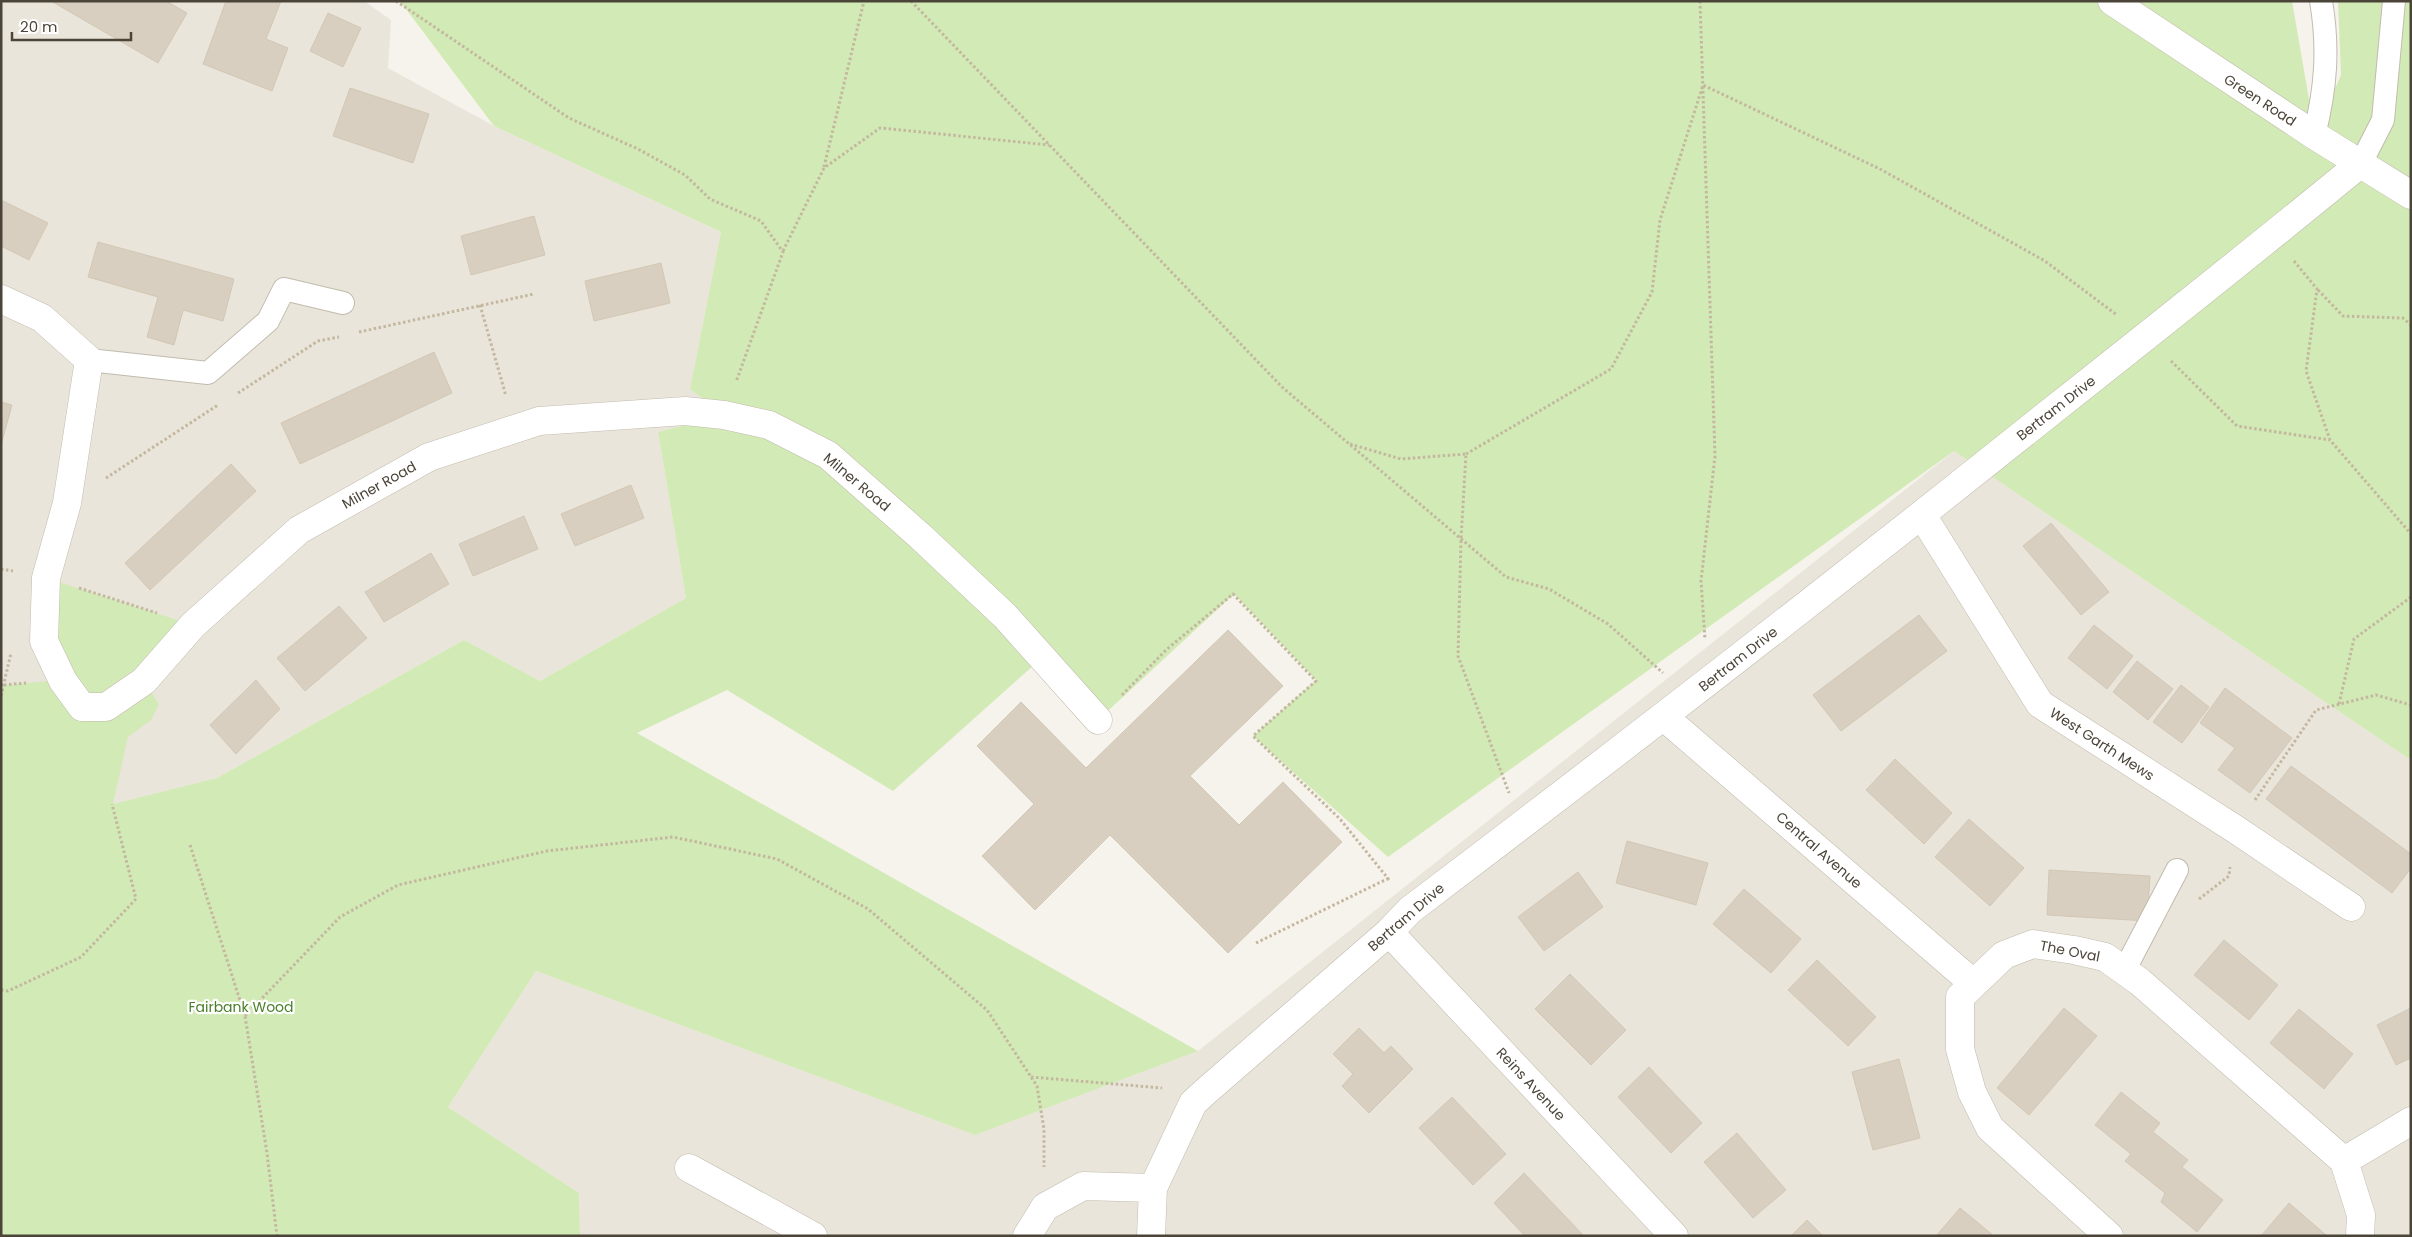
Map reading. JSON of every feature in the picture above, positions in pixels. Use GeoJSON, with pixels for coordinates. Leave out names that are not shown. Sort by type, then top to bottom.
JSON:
{"type":"FeatureCollection","features":[{"type":"Feature","properties":{"kind":"street","name":"Green Road"},"geometry":{"type":"LineString","coordinates":[[2112,1],[2314,135],[2411,195]]}},
{"type":"Feature","properties":{"kind":"street","name":"Bertram Drive"},"geometry":{"type":"LineString","coordinates":[[1153,1188],[1193,1102],[1389,932],[1410,910],[1699,690],[1922,515],[2274,235],[2361,163]]}},
{"type":"Feature","properties":{"kind":"street"},"geometry":{"type":"LineString","coordinates":[[1,299],[42,318],[88,360]]}},
{"type":"Feature","properties":{"kind":"street","name":"Milner Road"},"geometry":{"type":"LineString","coordinates":[[88,360],[67,503],[46,578],[44,641],[62,681],[82,707],[106,707],[144,682],[193,625],[299,530],[429,457],[539,421],[685,411],[724,415],[769,425],[828,455],[920,536],[1005,616],[1098,720]]}},
{"type":"Feature","properties":{"kind":"street","name":"West Garth Mews"},"geometry":{"type":"LineString","coordinates":[[1922,515],[2040,704],[2235,829],[2351,907]]}},
{"type":"Feature","properties":{"kind":"street","name":"Central Avenue"},"geometry":{"type":"LineString","coordinates":[[1664,717],[1974,982]]}},
{"type":"Feature","properties":{"kind":"street","name":"Reins Avenue"},"geometry":{"type":"LineString","coordinates":[[1389,932],[1674,1236]]}},
{"type":"Feature","properties":{"kind":"street","name":"The Oval"},"geometry":{"type":"LineString","coordinates":[[2108,1236],[1990,1128],[1972,1092],[1960,1049],[1960,997],[2004,954],[2033,944],[2105,957],[2140,982],[2344,1161]]}},
{"type":"Feature","properties":{"kind":"street"},"geometry":{"type":"LineString","coordinates":[[2360,1236],[2361,1215],[2344,1161],[2411,1121]]}},
{"type":"Feature","properties":{"kind":"street"},"geometry":{"type":"LineString","coordinates":[[689,1168],[813,1236]]}},
{"type":"Feature","properties":{"kind":"street"},"geometry":{"type":"LineString","coordinates":[[1027,1236],[1045,1207],[1083,1186],[1153,1188],[1151,1236]]}},
{"type":"Feature","properties":{"kind":"lane"},"geometry":{"type":"LineString","coordinates":[[2314,135],[2324,91],[2327,35],[2321,1]]}},
{"type":"Feature","properties":{"kind":"lane"},"geometry":{"type":"LineString","coordinates":[[2361,163],[2383,120],[2394,1]]}},
{"type":"Feature","properties":{"kind":"lane"},"geometry":{"type":"LineString","coordinates":[[88,360],[208,373],[268,321],[284,289],[343,303]]}},
{"type":"Feature","properties":{"kind":"lane"},"geometry":{"type":"LineString","coordinates":[[2124,971],[2178,870]]}},
{"type":"Feature","properties":{"kind":"path"},"geometry":{"type":"LineString","coordinates":[[396,1],[569,118],[638,149],[685,174],[710,200],[761,221],[783,252]]}},
{"type":"Feature","properties":{"kind":"path"},"geometry":{"type":"LineString","coordinates":[[724,415],[783,252],[824,168],[864,1]]}},
{"type":"Feature","properties":{"kind":"path"},"geometry":{"type":"LineString","coordinates":[[911,1],[1282,387],[1506,577],[1549,589],[1608,624],[1699,690]]}},
{"type":"Feature","properties":{"kind":"path"},"geometry":{"type":"LineString","coordinates":[[1699,690],[1700,580],[1715,456],[1700,1]]}},
{"type":"Feature","properties":{"kind":"path"},"geometry":{"type":"LineString","coordinates":[[1347,443],[1401,460],[1466,454],[1611,369],[1652,292],[1660,220],[1703,85]]}},
{"type":"Feature","properties":{"kind":"path"},"geometry":{"type":"LineString","coordinates":[[1703,85],[1880,169],[2045,260],[2146,337],[2237,426],[2330,440]]}},
{"type":"Feature","properties":{"kind":"path"},"geometry":{"type":"LineString","coordinates":[[824,168],[880,128],[1049,145]]}},
{"type":"Feature","properties":{"kind":"path"},"geometry":{"type":"LineString","coordinates":[[2274,235],[2317,289],[2343,316],[2403,318],[2411,325]]}},
{"type":"Feature","properties":{"kind":"path"},"geometry":{"type":"LineString","coordinates":[[2317,289],[2306,371],[2330,440],[2411,534]]}},
{"type":"Feature","properties":{"kind":"path"},"geometry":{"type":"LineString","coordinates":[[356,333],[534,294]]}},
{"type":"Feature","properties":{"kind":"path"},"geometry":{"type":"LineString","coordinates":[[480,305],[515,429]]}},
{"type":"Feature","properties":{"kind":"path"},"geometry":{"type":"LineString","coordinates":[[234,395],[318,341],[346,335]]}},
{"type":"Feature","properties":{"kind":"path"},"geometry":{"type":"LineString","coordinates":[[67,503],[226,400]]}},
{"type":"Feature","properties":{"kind":"path"},"geometry":{"type":"LineString","coordinates":[[1466,454],[1461,539],[1458,656],[1521,826]]}},
{"type":"Feature","properties":{"kind":"path"},"geometry":{"type":"LineString","coordinates":[[46,578],[193,625]]}},
{"type":"Feature","properties":{"kind":"path"},"geometry":{"type":"LineString","coordinates":[[1098,720],[1166,650],[1234,594],[1316,680],[1254,736],[1340,819],[1389,878],[1410,910]]}},
{"type":"Feature","properties":{"kind":"path"},"geometry":{"type":"LineString","coordinates":[[2339,704],[2354,639],[2411,596]]}},
{"type":"Feature","properties":{"kind":"path"},"geometry":{"type":"LineString","coordinates":[[2192,905],[2229,876],[2235,829],[2316,710],[2376,695],[2411,705]]}},
{"type":"Feature","properties":{"kind":"path"},"geometry":{"type":"LineString","coordinates":[[1,990],[8,990],[81,957],[136,899],[112,804]]}},
{"type":"Feature","properties":{"kind":"path"},"geometry":{"type":"LineString","coordinates":[[245,1016],[340,917],[398,885],[547,851],[673,837],[777,859],[868,909],[986,1010],[1037,1086],[1044,1128],[1045,1207]]}},
{"type":"Feature","properties":{"kind":"path"},"geometry":{"type":"LineString","coordinates":[[190,845],[245,1016],[267,1153],[277,1236]]}},
{"type":"Feature","properties":{"kind":"path"},"geometry":{"type":"LineString","coordinates":[[1256,943],[1389,878]]}},
{"type":"Feature","properties":{"kind":"path"},"geometry":{"type":"LineString","coordinates":[[1031,1077],[1204,1092]]}},
{"type":"Feature","properties":{"kind":"shaded area"},"geometry":{"type":"Polygon","coordinates":[[[1,1],[364,1],[391,20],[388,68],[494,126],[721,232],[690,389],[724,415],[658,432],[686,598],[540,681],[464,640],[217,778],[113,804],[1,856],[1,1]]]}},
{"type":"Feature","properties":{"kind":"shaded area"},"geometry":{"type":"Polygon","coordinates":[[[1954,451],[2411,760],[2411,1236],[580,1236],[579,1193],[448,1107],[536,971],[975,1135],[1198,1051],[1954,451]]]}},
{"type":"Feature","properties":{"kind":"green space","name":"Fairbank Wood"},"geometry":{"type":"Polygon","coordinates":[[[400,1],[2292,1],[2315,134],[2341,75],[2338,1],[2411,1],[2411,760],[1954,451],[1388,857],[1253,736],[1316,680],[1234,594],[1098,720],[1043,657],[893,791],[727,690],[637,733],[1198,1051],[975,1135],[536,971],[448,1107],[579,1193],[580,1236],[1,1236],[1,696],[4,685],[62,680],[46,578],[193,625],[144,681],[159,704],[151,720],[128,737],[113,804],[217,778],[464,640],[540,681],[686,598],[658,432],[724,415],[690,389],[721,232],[494,126],[400,1]]]}},
{"type":"Feature","properties":{"kind":"building"},"geometry":{"type":"Polygon","coordinates":[[[51,1],[166,1],[187,13],[158,63],[51,1]]]}},
{"type":"Feature","properties":{"kind":"building"},"geometry":{"type":"Polygon","coordinates":[[[226,1],[281,1],[266,39],[288,48],[272,91],[203,64],[226,1]]]}},
{"type":"Feature","properties":{"kind":"building"},"geometry":{"type":"Polygon","coordinates":[[[328,13],[361,28],[343,67],[310,51],[328,13]]]}},
{"type":"Feature","properties":{"kind":"building"},"geometry":{"type":"Polygon","coordinates":[[[350,88],[429,114],[413,163],[333,136],[350,88]]]}},
{"type":"Feature","properties":{"kind":"building"},"geometry":{"type":"Polygon","coordinates":[[[1,200],[48,223],[29,260],[1,246],[1,200]]]}},
{"type":"Feature","properties":{"kind":"building"},"geometry":{"type":"Polygon","coordinates":[[[534,216],[545,255],[471,275],[461,236],[534,216]]]}},
{"type":"Feature","properties":{"kind":"building"},"geometry":{"type":"Polygon","coordinates":[[[98,242],[234,279],[223,321],[183,310],[174,345],[147,337],[158,297],[88,277],[98,242]]]}},
{"type":"Feature","properties":{"kind":"building"},"geometry":{"type":"Polygon","coordinates":[[[661,263],[670,303],[594,321],[585,281],[661,263]]]}},
{"type":"Feature","properties":{"kind":"building"},"geometry":{"type":"Polygon","coordinates":[[[434,352],[452,393],[300,464],[281,423],[434,352]]]}},
{"type":"Feature","properties":{"kind":"building"},"geometry":{"type":"Polygon","coordinates":[[[1,402],[12,405],[1,445],[1,402]]]}},
{"type":"Feature","properties":{"kind":"building"},"geometry":{"type":"Polygon","coordinates":[[[231,464],[256,491],[150,590],[125,563],[231,464]]]}},
{"type":"Feature","properties":{"kind":"building"},"geometry":{"type":"Polygon","coordinates":[[[631,485],[644,518],[575,546],[561,514],[631,485]]]}},
{"type":"Feature","properties":{"kind":"building"},"geometry":{"type":"Polygon","coordinates":[[[524,516],[538,549],[473,576],[459,544],[524,516]]]}},
{"type":"Feature","properties":{"kind":"building"},"geometry":{"type":"Polygon","coordinates":[[[2051,523],[2109,592],[2081,615],[2023,546],[2051,523]]]}},
{"type":"Feature","properties":{"kind":"building"},"geometry":{"type":"Polygon","coordinates":[[[431,553],[449,584],[384,622],[365,592],[431,553]]]}},
{"type":"Feature","properties":{"kind":"building"},"geometry":{"type":"Polygon","coordinates":[[[339,606],[367,638],[305,691],[277,658],[339,606]]]}},
{"type":"Feature","properties":{"kind":"building"},"geometry":{"type":"Polygon","coordinates":[[[1919,615],[1947,651],[1841,731],[1813,695],[1919,615]]]}},
{"type":"Feature","properties":{"kind":"building"},"geometry":{"type":"Polygon","coordinates":[[[2094,625],[2133,656],[2107,689],[2068,658],[2094,625]]]}},
{"type":"Feature","properties":{"kind":"building"},"geometry":{"type":"Polygon","coordinates":[[[1228,630],[1283,686],[1190,776],[1239,825],[1283,782],[1342,842],[1228,953],[1110,835],[1035,910],[982,856],[1034,804],[977,746],[1021,702],[1086,768],[1228,630]]]}},
{"type":"Feature","properties":{"kind":"building"},"geometry":{"type":"Polygon","coordinates":[[[2137,661],[2173,689],[2148,720],[2113,692],[2137,661]]]}},
{"type":"Feature","properties":{"kind":"building"},"geometry":{"type":"Polygon","coordinates":[[[256,680],[280,709],[236,754],[210,725],[256,680]]]}},
{"type":"Feature","properties":{"kind":"building"},"geometry":{"type":"Polygon","coordinates":[[[2181,685],[2209,707],[2182,743],[2153,722],[2181,685]]]}},
{"type":"Feature","properties":{"kind":"building"},"geometry":{"type":"Polygon","coordinates":[[[2225,688],[2292,738],[2250,793],[2218,770],[2235,748],[2200,723],[2225,688]]]}},
{"type":"Feature","properties":{"kind":"building"},"geometry":{"type":"Polygon","coordinates":[[[1895,759],[1952,813],[1924,844],[1866,790],[1895,759]]]}},
{"type":"Feature","properties":{"kind":"building"},"geometry":{"type":"Polygon","coordinates":[[[2291,766],[2411,854],[2411,868],[2392,893],[2266,799],[2291,766]]]}},
{"type":"Feature","properties":{"kind":"building"},"geometry":{"type":"Polygon","coordinates":[[[1969,819],[2024,868],[1990,906],[1935,857],[1969,819]]]}},
{"type":"Feature","properties":{"kind":"building"},"geometry":{"type":"Polygon","coordinates":[[[1627,841],[1708,863],[1696,905],[1616,883],[1627,841]]]}},
{"type":"Feature","properties":{"kind":"building"},"geometry":{"type":"Polygon","coordinates":[[[2049,870],[2150,876],[2147,921],[2047,915],[2049,870]]]}},
{"type":"Feature","properties":{"kind":"building"},"geometry":{"type":"Polygon","coordinates":[[[1578,872],[1603,907],[1544,951],[1518,917],[1578,872]]]}},
{"type":"Feature","properties":{"kind":"building"},"geometry":{"type":"Polygon","coordinates":[[[1744,889],[1801,939],[1771,973],[1713,924],[1744,889]]]}},
{"type":"Feature","properties":{"kind":"building"},"geometry":{"type":"Polygon","coordinates":[[[2224,940],[2278,985],[2249,1020],[2194,975],[2224,940]]]}},
{"type":"Feature","properties":{"kind":"building"},"geometry":{"type":"Polygon","coordinates":[[[1817,960],[1876,1017],[1848,1046],[1788,990],[1817,960]]]}},
{"type":"Feature","properties":{"kind":"building"},"geometry":{"type":"Polygon","coordinates":[[[1570,974],[1626,1030],[1591,1065],[1535,1009],[1570,974]]]}},
{"type":"Feature","properties":{"kind":"building"},"geometry":{"type":"Polygon","coordinates":[[[2064,1008],[2097,1036],[2029,1115],[1997,1088],[2064,1008]]]}},
{"type":"Feature","properties":{"kind":"building"},"geometry":{"type":"Polygon","coordinates":[[[2411,1008],[2411,1058],[2396,1065],[2377,1025],[2411,1008]]]}},
{"type":"Feature","properties":{"kind":"building"},"geometry":{"type":"Polygon","coordinates":[[[2299,1009],[2353,1054],[2324,1089],[2270,1043],[2299,1009]]]}},
{"type":"Feature","properties":{"kind":"building"},"geometry":{"type":"Polygon","coordinates":[[[1359,1028],[1384,1053],[1391,1046],[1413,1069],[1369,1113],[1342,1086],[1353,1074],[1333,1054],[1359,1028]]]}},
{"type":"Feature","properties":{"kind":"building"},"geometry":{"type":"Polygon","coordinates":[[[1899,1059],[1920,1138],[1873,1150],[1852,1072],[1899,1059]]]}},
{"type":"Feature","properties":{"kind":"building"},"geometry":{"type":"Polygon","coordinates":[[[1649,1067],[1702,1123],[1671,1153],[1618,1097],[1649,1067]]]}},
{"type":"Feature","properties":{"kind":"building"},"geometry":{"type":"Polygon","coordinates":[[[2121,1092],[2160,1123],[2153,1132],[2188,1160],[2182,1167],[2223,1200],[2197,1232],[2161,1202],[2165,1193],[2125,1161],[2131,1154],[2095,1125],[2121,1092]]]}},
{"type":"Feature","properties":{"kind":"building"},"geometry":{"type":"Polygon","coordinates":[[[1452,1097],[1506,1154],[1473,1185],[1419,1128],[1452,1097]]]}},
{"type":"Feature","properties":{"kind":"building"},"geometry":{"type":"Polygon","coordinates":[[[1737,1133],[1786,1190],[1753,1218],[1704,1162],[1737,1133]]]}},
{"type":"Feature","properties":{"kind":"building"},"geometry":{"type":"Polygon","coordinates":[[[1524,1173],[1582,1236],[1525,1236],[1494,1203],[1524,1173]]]}},
{"type":"Feature","properties":{"kind":"building"},"geometry":{"type":"Polygon","coordinates":[[[2289,1203],[2326,1235],[2261,1236],[2289,1203]]]}},
{"type":"Feature","properties":{"kind":"building"},"geometry":{"type":"Polygon","coordinates":[[[1960,1208],[1994,1236],[1936,1236],[1960,1208]]]}},
{"type":"Feature","properties":{"kind":"building"},"geometry":{"type":"Polygon","coordinates":[[[1807,1220],[1823,1236],[1791,1236],[1807,1220]]]}}]}
